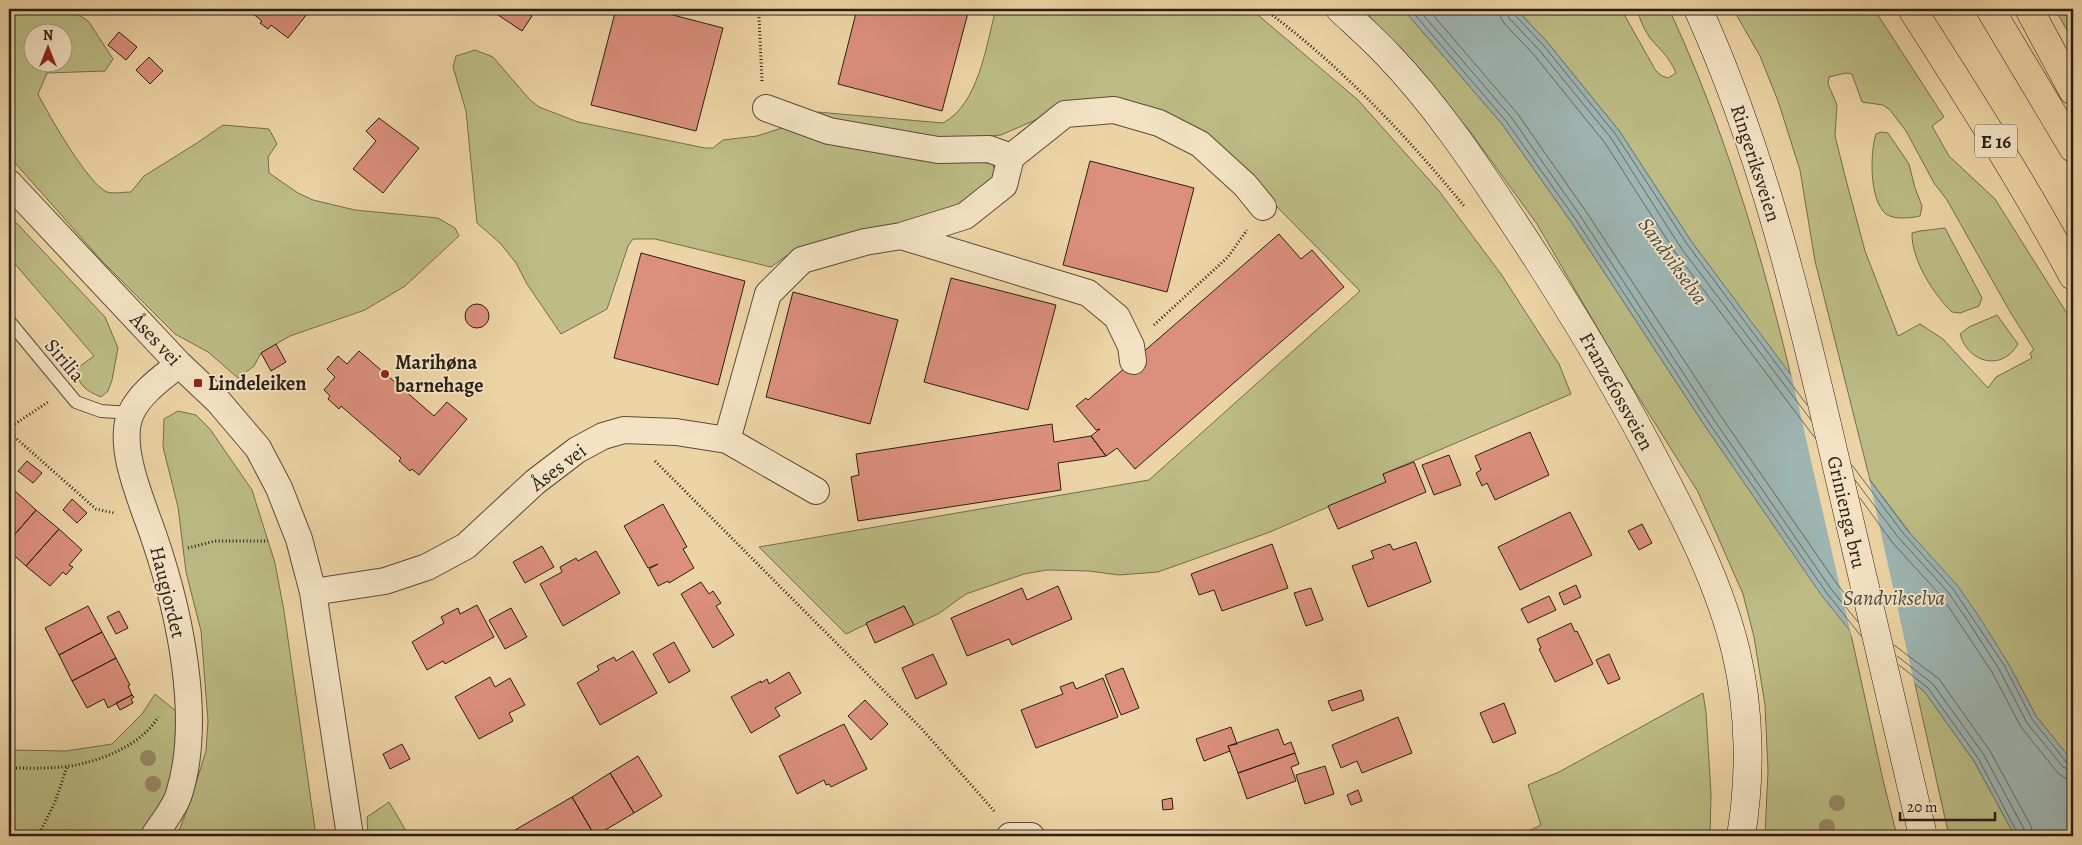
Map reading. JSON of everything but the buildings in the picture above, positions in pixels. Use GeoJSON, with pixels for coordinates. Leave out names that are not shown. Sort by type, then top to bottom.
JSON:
{"type":"FeatureCollection","features":[{"type":"Feature","properties":{"kind":"highway","name":"E 16"},"geometry":{"type":"LineString","coordinates":[[1912,9],[1991,132],[2073,276]]}},
{"type":"Feature","properties":{"kind":"highway"},"geometry":{"type":"LineString","coordinates":[[1990,9],[2073,148]]}},
{"type":"Feature","properties":{"kind":"highway"},"geometry":{"type":"LineString","coordinates":[[2029,9],[2073,91]]}},
{"type":"Feature","properties":{"kind":"main road","name":"Franzefossveien"},"geometry":{"type":"LineString","coordinates":[[1340,9],[1389,56],[1437,113],[1474,162],[1586,335],[1621,395],[1691,530],[1711,574],[1727,618],[1742,686],[1747,757],[1746,795],[1741,836]]}},
{"type":"Feature","properties":{"kind":"main road","name":"Ringeriksveien"},"geometry":{"type":"LineString","coordinates":[[1698,9],[1720,60],[1762,174],[1803,321]]}},
{"type":"Feature","properties":{"kind":"main road","name":"Grinienga bru"},"geometry":{"type":"LineString","coordinates":[[1803,321],[1923,836]]}},
{"type":"Feature","properties":{"kind":"street"},"geometry":{"type":"LineString","coordinates":[[766,108],[829,131],[938,150],[989,149],[1011,157]]}},
{"type":"Feature","properties":{"kind":"street"},"geometry":{"type":"LineString","coordinates":[[727,440],[768,294],[802,260],[865,242],[900,236],[965,216],[1004,185],[1011,157],[1065,114],[1114,110],[1159,123],[1200,144],[1245,185],[1263,207]]}},
{"type":"Feature","properties":{"kind":"street","name":"Åses vei"},"geometry":{"type":"LineString","coordinates":[[9,183],[179,364],[218,400],[258,448],[279,488],[299,539],[313,592],[350,836]]}},
{"type":"Feature","properties":{"kind":"street"},"geometry":{"type":"LineString","coordinates":[[900,236],[1088,293],[1117,317],[1132,353]]}},
{"type":"Feature","properties":{"kind":"street","name":"Haugjordet"},"geometry":{"type":"LineString","coordinates":[[154,836],[179,796],[186,761],[190,719],[184,652],[161,556],[130,465],[127,438],[131,413],[149,389],[179,364]]}},
{"type":"Feature","properties":{"kind":"street","name":"Åses vei"},"geometry":{"type":"LineString","coordinates":[[313,592],[385,581],[427,567],[466,546],[536,482],[577,450],[604,436],[624,430],[676,432],[727,440],[816,491]]}},
{"type":"Feature","properties":{"kind":"street"},"geometry":{"type":"LineString","coordinates":[[1012,836],[1031,836]]}},
{"type":"Feature","properties":{"kind":"lane","name":"Sirilia"},"geometry":{"type":"LineString","coordinates":[[9,321],[76,402],[101,411],[131,413]]}},
{"type":"Feature","properties":{"kind":"path"},"geometry":{"type":"LineString","coordinates":[[762,9],[759,16],[760,72],[766,108]]}},
{"type":"Feature","properties":{"kind":"path"},"geometry":{"type":"LineString","coordinates":[[1264,9],[1285,24],[1330,63],[1384,116],[1470,214]]}},
{"type":"Feature","properties":{"kind":"path"},"geometry":{"type":"LineString","coordinates":[[1132,353],[1228,257],[1263,207]]}},
{"type":"Feature","properties":{"kind":"path"},"geometry":{"type":"LineString","coordinates":[[9,428],[66,389]]}},
{"type":"Feature","properties":{"kind":"path"},"geometry":{"type":"LineString","coordinates":[[624,430],[921,728],[991,806],[1012,836]]}},
{"type":"Feature","properties":{"kind":"path"},"geometry":{"type":"LineString","coordinates":[[9,432],[96,509],[118,514],[145,510]]}},
{"type":"Feature","properties":{"kind":"path"},"geometry":{"type":"LineString","coordinates":[[161,556],[215,541],[256,542],[299,539]]}},
{"type":"Feature","properties":{"kind":"path"},"geometry":{"type":"LineString","coordinates":[[9,768],[67,766],[120,752],[152,728],[161,712]]}},
{"type":"Feature","properties":{"kind":"path"},"geometry":{"type":"LineString","coordinates":[[38,836],[55,802],[67,766]]}},
{"type":"Feature","properties":{"kind":"green space"},"geometry":{"type":"Polygon","coordinates":[[[9,9],[71,9],[89,22],[113,59],[105,71],[47,73],[38,94],[79,163],[99,186],[107,192],[131,192],[144,176],[223,125],[269,129],[277,144],[268,157],[269,173],[298,193],[313,200],[355,210],[438,218],[455,228],[459,236],[405,286],[365,310],[290,336],[261,353],[254,366],[238,378],[208,352],[175,334],[102,261],[9,156],[9,9]]]}},
{"type":"Feature","properties":{"kind":"green space"},"geometry":{"type":"Polygon","coordinates":[[[996,9],[1251,9],[1358,100],[1439,191],[1501,274],[1559,364],[1571,394],[1383,474],[1386,482],[1270,532],[1158,572],[1119,575],[1089,571],[1047,570],[1024,574],[966,594],[938,614],[914,625],[904,606],[846,634],[759,547],[1149,480],[1360,291],[1221,150],[1061,109],[1001,135],[947,140],[823,118],[817,112],[943,123],[955,114],[973,88],[984,56],[996,9]]]}},
{"type":"Feature","properties":{"kind":"green space"},"geometry":{"type":"Polygon","coordinates":[[[1363,9],[1403,9],[1502,124],[1572,223],[1703,423],[1822,595],[1850,630],[1897,836],[1765,836],[1768,771],[1765,705],[1754,637],[1743,594],[1698,492],[1623,372],[1537,224],[1469,130],[1363,9]]]}},
{"type":"Feature","properties":{"kind":"green space"},"geometry":{"type":"Polygon","coordinates":[[[1516,9],[1621,9],[1656,71],[1668,78],[1676,73],[1667,58],[1648,35],[1636,9],[1669,9],[1707,98],[1739,189],[1767,282],[1791,376],[1691,241],[1620,132],[1548,43],[1516,9]]]}},
{"type":"Feature","properties":{"kind":"green space"},"geometry":{"type":"Polygon","coordinates":[[[1733,9],[1874,9],[1944,117],[1932,126],[1949,156],[1995,199],[2073,323],[2073,762],[2036,716],[2008,663],[1870,480],[1815,261],[1800,170],[1778,101],[1760,56],[1733,9]],[[1846,73],[1829,77],[1828,84],[1837,105],[1835,136],[1865,251],[1898,336],[1920,324],[1943,339],[1988,388],[1996,377],[2032,358],[2030,353],[2034,350],[2009,310],[1947,200],[1934,183],[1906,131],[1890,110],[1883,105],[1862,102],[1852,74],[1846,73]]]}},
{"type":"Feature","properties":{"kind":"green space"},"geometry":{"type":"Polygon","coordinates":[[[2055,9],[2073,9],[2073,41],[2055,9]]]}},
{"type":"Feature","properties":{"kind":"green space"},"geometry":{"type":"Polygon","coordinates":[[[475,50],[493,57],[530,100],[539,107],[578,122],[705,148],[713,148],[723,140],[757,136],[785,127],[993,164],[996,175],[962,205],[934,215],[827,242],[786,256],[771,267],[655,239],[633,239],[628,246],[607,309],[561,334],[527,284],[516,263],[500,243],[477,223],[466,111],[453,67],[456,56],[475,50]]]}},
{"type":"Feature","properties":{"kind":"green space"},"geometry":{"type":"Polygon","coordinates":[[[1881,132],[1888,133],[1909,164],[1922,206],[1920,216],[1907,218],[1893,217],[1886,214],[1880,207],[1874,188],[1872,164],[1876,134],[1881,132]]]}},
{"type":"Feature","properties":{"kind":"green space"},"geometry":{"type":"Polygon","coordinates":[[[9,215],[105,317],[118,348],[112,380],[108,391],[101,397],[84,387],[77,375],[76,369],[94,356],[9,257],[9,215]]]}},
{"type":"Feature","properties":{"kind":"green space"},"geometry":{"type":"Polygon","coordinates":[[[1945,228],[1982,298],[1979,306],[1960,313],[1952,312],[1931,286],[1919,265],[1913,243],[1912,233],[1945,228]]]}},
{"type":"Feature","properties":{"kind":"green space"},"geometry":{"type":"Polygon","coordinates":[[[1997,315],[2018,344],[2011,353],[2003,358],[1995,361],[1986,360],[1970,352],[1960,334],[1969,327],[1997,315]]]}},
{"type":"Feature","properties":{"kind":"green space"},"geometry":{"type":"Polygon","coordinates":[[[178,411],[196,415],[210,429],[252,490],[275,563],[284,611],[316,836],[177,836],[206,751],[208,721],[201,631],[186,572],[178,507],[163,447],[164,419],[178,411]]]}},
{"type":"Feature","properties":{"kind":"green space"},"geometry":{"type":"Polygon","coordinates":[[[1915,684],[1924,691],[1974,761],[2015,836],[1949,836],[1915,684]]]}},
{"type":"Feature","properties":{"kind":"green space"},"geometry":{"type":"Polygon","coordinates":[[[1703,693],[1711,793],[1710,836],[1518,836],[1541,825],[1528,785],[1559,772],[1703,693]]]}},
{"type":"Feature","properties":{"kind":"green space"},"geometry":{"type":"Polygon","coordinates":[[[155,694],[177,712],[175,756],[169,788],[158,810],[140,836],[10,836],[9,750],[66,751],[112,744],[142,714],[155,694]]]}},
{"type":"Feature","properties":{"kind":"green space"},"geometry":{"type":"Polygon","coordinates":[[[389,802],[409,836],[368,836],[367,817],[389,802]]]}},
{"type":"Feature","properties":{"kind":"water","name":"Sandvikselva"},"geometry":{"type":"Polygon","coordinates":[[[1403,9],[1516,9],[1548,43],[1620,132],[1691,241],[1907,530],[1957,585],[1978,615],[2008,663],[2036,716],[2073,762],[2073,836],[2015,836],[1974,761],[1924,691],[1860,643],[1822,596],[1703,423],[1572,223],[1502,124],[1403,9]]]}},
{"type":"Feature","properties":{"kind":"pier"},"geometry":{"type":"Polygon","coordinates":[[[1790,369],[1868,474],[1915,687],[1859,645],[1851,635],[1790,369]]]}},
{"type":"Feature","properties":{"kind":"place","name":"Marihøna barnehage"},"geometry":{"type":"Point","coordinates":[385,374]}},
{"type":"Feature","properties":{"kind":"place","name":"Lindeleiken"},"geometry":{"type":"Point","coordinates":[198,383]}}]}
